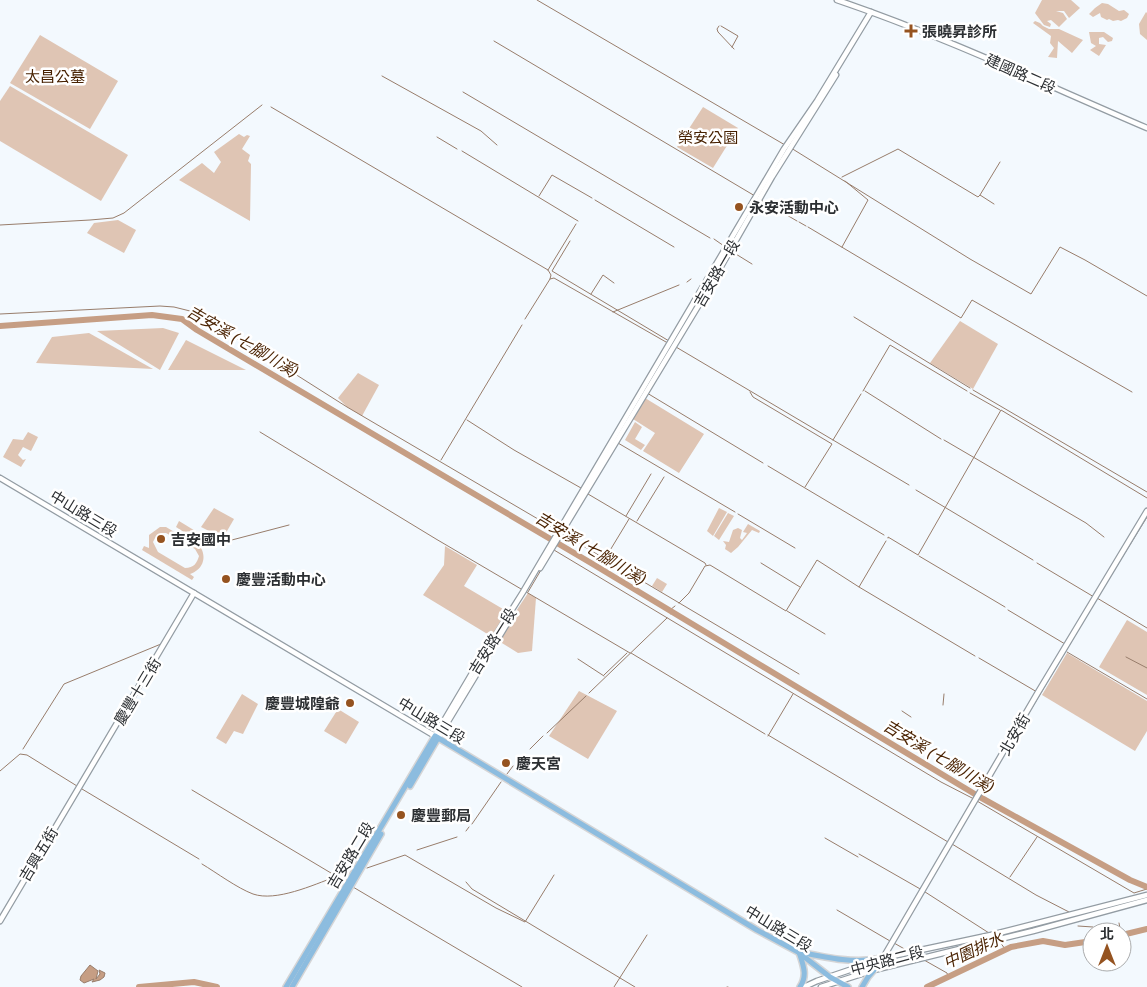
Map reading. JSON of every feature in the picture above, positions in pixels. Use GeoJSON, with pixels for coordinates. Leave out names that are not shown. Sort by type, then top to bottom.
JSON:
{"type":"FeatureCollection","features":[{"type":"Feature","properties":{"kind":"main road","name":"中山路三段"},"geometry":{"type":"LineString","coordinates":[[436,737],[757,930],[798,952],[830,977],[848,987]]}},
{"type":"Feature","properties":{"kind":"main road","name":"吉安路二段"},"geometry":{"type":"LineString","coordinates":[[286,987],[436,737]]}},
{"type":"Feature","properties":{"kind":"main road","name":"吉安路二段"},"geometry":{"type":"LineString","coordinates":[[292,987],[436,737]]}},
{"type":"Feature","properties":{"kind":"main road"},"geometry":{"type":"LineString","coordinates":[[798,952],[856,961],[883,958]]}},
{"type":"Feature","properties":{"kind":"main road"},"geometry":{"type":"LineString","coordinates":[[798,952],[803,963],[805,975],[800,987]]}},
{"type":"Feature","properties":{"kind":"main road"},"geometry":{"type":"LineString","coordinates":[[862,987],[874,970]]}},
{"type":"Feature","properties":{"kind":"street","name":"建國路二段"},"geometry":{"type":"LineString","coordinates":[[837,0],[987,58],[1147,128]]}},
{"type":"Feature","properties":{"kind":"street","name":"吉安路一段"},"geometry":{"type":"LineString","coordinates":[[436,737],[559,534],[784,149],[817,101],[872,13]]}},
{"type":"Feature","properties":{"kind":"street","name":"中山路三段"},"geometry":{"type":"LineString","coordinates":[[0,478],[436,737]]}},
{"type":"Feature","properties":{"kind":"street","name":"北安街"},"geometry":{"type":"LineString","coordinates":[[883,958],[978,794],[1147,511]]}},
{"type":"Feature","properties":{"kind":"street","name":"慶豐十三街"},"geometry":{"type":"LineString","coordinates":[[78,788],[81,786],[194,593]]}},
{"type":"Feature","properties":{"kind":"street","name":"吉興五街"},"geometry":{"type":"LineString","coordinates":[[0,921],[78,788]]}},
{"type":"Feature","properties":{"kind":"street","name":"中央路二段"},"geometry":{"type":"LineString","coordinates":[[804,987],[883,958],[991,935],[1147,895]]}},
{"type":"Feature","properties":{"kind":"street","name":"中央路二段"},"geometry":{"type":"LineString","coordinates":[[821,987],[874,970],[1033,931],[1147,900]]}},
{"type":"Feature","properties":{"kind":"green space"},"geometry":{"type":"Polygon","coordinates":[[[1042,0],[1071,0],[1080,8],[1069,18],[1064,11],[1056,11],[1063,13],[1067,19],[1059,27],[1051,20],[1047,21],[1051,24],[1050,27],[1044,25],[1035,13],[1042,0]]]}},
{"type":"Feature","properties":{"kind":"green space"},"geometry":{"type":"Polygon","coordinates":[[[1102,3],[1108,4],[1119,11],[1124,10],[1129,14],[1127,18],[1121,21],[1113,21],[1101,17],[1100,13],[1093,17],[1089,14],[1102,3]]]}},
{"type":"Feature","properties":{"kind":"green space"},"geometry":{"type":"Polygon","coordinates":[[[1146,12],[1147,40],[1140,34],[1139,24],[1146,12]]]}},
{"type":"Feature","properties":{"kind":"green space"},"geometry":{"type":"Polygon","coordinates":[[[1035,21],[1049,29],[1059,29],[1083,40],[1072,53],[1058,41],[1057,58],[1048,57],[1054,48],[1050,43],[1051,36],[1033,23],[1035,21]]]}},
{"type":"Feature","properties":{"kind":"green space"},"geometry":{"type":"Polygon","coordinates":[[[1089,32],[1104,32],[1113,38],[1112,41],[1108,42],[1103,37],[1099,38],[1099,44],[1106,45],[1099,56],[1090,50],[1096,46],[1091,43],[1089,32]]]}},
{"type":"Feature","properties":{"kind":"green space","name":"太昌公墓"},"geometry":{"type":"Polygon","coordinates":[[[40,35],[118,81],[90,129],[10,83],[40,35]]]}},
{"type":"Feature","properties":{"kind":"green space"},"geometry":{"type":"Polygon","coordinates":[[[10,86],[128,155],[101,201],[0,141],[0,101],[10,86]]]}},
{"type":"Feature","properties":{"kind":"green space","name":"榮安公園"},"geometry":{"type":"Polygon","coordinates":[[[703,107],[738,128],[713,168],[677,147],[703,107]]]}},
{"type":"Feature","properties":{"kind":"green space"},"geometry":{"type":"Polygon","coordinates":[[[239,134],[244,137],[250,136],[242,149],[250,155],[248,161],[251,164],[250,221],[179,180],[202,163],[214,173],[221,162],[214,152],[239,134]]]}},
{"type":"Feature","properties":{"kind":"green space"},"geometry":{"type":"Polygon","coordinates":[[[118,220],[136,230],[124,253],[87,233],[94,223],[118,220]]]}},
{"type":"Feature","properties":{"kind":"green space"},"geometry":{"type":"Polygon","coordinates":[[[960,321],[998,344],[973,389],[930,363],[960,321]]]}},
{"type":"Feature","properties":{"kind":"green space"},"geometry":{"type":"Polygon","coordinates":[[[163,328],[179,333],[160,370],[97,331],[163,328]]]}},
{"type":"Feature","properties":{"kind":"green space"},"geometry":{"type":"Polygon","coordinates":[[[89,333],[153,369],[36,363],[52,337],[89,333]]]}},
{"type":"Feature","properties":{"kind":"green space"},"geometry":{"type":"Polygon","coordinates":[[[186,340],[246,370],[168,370],[186,340]]]}},
{"type":"Feature","properties":{"kind":"green space"},"geometry":{"type":"Polygon","coordinates":[[[358,373],[379,385],[362,416],[347,407],[338,398],[358,373]]]}},
{"type":"Feature","properties":{"kind":"green space"},"geometry":{"type":"Polygon","coordinates":[[[645,398],[704,434],[679,473],[643,451],[655,433],[633,419],[645,398]]]}},
{"type":"Feature","properties":{"kind":"green space"},"geometry":{"type":"Polygon","coordinates":[[[635,422],[642,427],[635,439],[645,445],[641,450],[625,440],[635,422]]]}},
{"type":"Feature","properties":{"kind":"green space"},"geometry":{"type":"Polygon","coordinates":[[[28,432],[38,437],[31,451],[23,447],[18,455],[23,460],[26,459],[21,467],[3,457],[13,439],[23,440],[28,432]]]}},
{"type":"Feature","properties":{"kind":"green space"},"geometry":{"type":"Polygon","coordinates":[[[214,508],[234,519],[223,538],[201,527],[214,508]]]}},
{"type":"Feature","properties":{"kind":"green space"},"geometry":{"type":"Polygon","coordinates":[[[719,508],[727,512],[713,536],[707,531],[719,508]]]}},
{"type":"Feature","properties":{"kind":"green space"},"geometry":{"type":"Polygon","coordinates":[[[728,513],[734,516],[719,540],[714,536],[728,513]]]}},
{"type":"Feature","properties":{"kind":"green space"},"geometry":{"type":"Polygon","coordinates":[[[179,521],[197,532],[193,538],[176,527],[179,521]]]}},
{"type":"Feature","properties":{"kind":"green space"},"geometry":{"type":"Polygon","coordinates":[[[748,524],[760,531],[759,533],[752,530],[731,553],[725,549],[726,545],[723,541],[729,542],[733,530],[738,528],[742,530],[740,538],[742,540],[747,533],[743,532],[748,524]]]}},
{"type":"Feature","properties":{"kind":"green space"},"geometry":{"type":"Polygon","coordinates":[[[160,527],[166,527],[201,548],[203,552],[202,564],[198,570],[190,574],[194,577],[192,580],[142,550],[144,546],[149,548],[149,535],[160,527]],[[162,533],[153,542],[158,552],[185,568],[195,565],[199,556],[195,549],[166,533],[162,533]]]}},
{"type":"Feature","properties":{"kind":"green space"},"geometry":{"type":"Polygon","coordinates":[[[445,546],[477,565],[464,586],[508,612],[494,638],[423,595],[444,565],[445,546]]]}},
{"type":"Feature","properties":{"kind":"green space"},"geometry":{"type":"Polygon","coordinates":[[[657,578],[667,584],[662,592],[652,586],[657,578]]]}},
{"type":"Feature","properties":{"kind":"green space"},"geometry":{"type":"Polygon","coordinates":[[[528,593],[536,598],[532,651],[518,653],[497,640],[528,593]]]}},
{"type":"Feature","properties":{"kind":"green space"},"geometry":{"type":"Polygon","coordinates":[[[1127,620],[1147,632],[1147,695],[1099,667],[1127,620]]]}},
{"type":"Feature","properties":{"kind":"green space"},"geometry":{"type":"Polygon","coordinates":[[[1067,653],[1147,701],[1147,731],[1135,751],[1042,695],[1067,653]]]}},
{"type":"Feature","properties":{"kind":"green space"},"geometry":{"type":"Polygon","coordinates":[[[579,691],[617,711],[588,759],[549,736],[579,691]]]}},
{"type":"Feature","properties":{"kind":"green space"},"geometry":{"type":"Polygon","coordinates":[[[242,694],[258,704],[243,734],[234,731],[226,744],[216,738],[242,694]]]}},
{"type":"Feature","properties":{"kind":"green space"},"geometry":{"type":"Polygon","coordinates":[[[338,709],[359,722],[346,744],[324,731],[338,709]]]}},
{"type":"Feature","properties":{"kind":"shaded area"},"geometry":{"type":"Polygon","coordinates":[[[90,965],[98,971],[96,979],[100,974],[99,970],[105,973],[104,977],[100,980],[92,982],[94,979],[84,983],[80,980],[81,976],[90,965]]]}},
{"type":"Feature","properties":{"kind":"waterway"},"geometry":{"type":"LineString","coordinates":[[537,0],[785,145]]}},
{"type":"Feature","properties":{"kind":"waterway"},"geometry":{"type":"LineString","coordinates":[[719,26],[718,32],[734,49]]}},
{"type":"Feature","properties":{"kind":"waterway"},"geometry":{"type":"LineString","coordinates":[[721,26],[738,36],[732,47]]}},
{"type":"Feature","properties":{"kind":"waterway"},"geometry":{"type":"LineString","coordinates":[[494,41],[755,196]]}},
{"type":"Feature","properties":{"kind":"waterway"},"geometry":{"type":"LineString","coordinates":[[382,76],[481,131],[497,145]]}},
{"type":"Feature","properties":{"kind":"waterway"},"geometry":{"type":"LineString","coordinates":[[463,92],[710,238]]}},
{"type":"Feature","properties":{"kind":"waterway"},"geometry":{"type":"LineString","coordinates":[[0,225],[113,218],[124,213],[262,105]]}},
{"type":"Feature","properties":{"kind":"waterway"},"geometry":{"type":"LineString","coordinates":[[271,107],[548,270],[551,275],[550,279],[525,319]]}},
{"type":"Feature","properties":{"kind":"waterway"},"geometry":{"type":"LineString","coordinates":[[437,137],[457,149]]}},
{"type":"Feature","properties":{"kind":"waterway"},"geometry":{"type":"LineString","coordinates":[[791,148],[970,259],[1031,294],[1060,247],[1147,296]]}},
{"type":"Feature","properties":{"kind":"waterway"},"geometry":{"type":"LineString","coordinates":[[842,177],[898,149],[978,197],[980,195],[994,204]]}},
{"type":"Feature","properties":{"kind":"waterway"},"geometry":{"type":"LineString","coordinates":[[462,151],[578,221]]}},
{"type":"Feature","properties":{"kind":"waterway"},"geometry":{"type":"LineString","coordinates":[[980,195],[1000,162]]}},
{"type":"Feature","properties":{"kind":"waterway"},"geometry":{"type":"LineString","coordinates":[[539,196],[552,175],[592,198]]}},
{"type":"Feature","properties":{"kind":"waterway"},"geometry":{"type":"LineString","coordinates":[[842,247],[868,200],[845,181]]}},
{"type":"Feature","properties":{"kind":"waterway"},"geometry":{"type":"LineString","coordinates":[[595,200],[674,247]]}},
{"type":"Feature","properties":{"kind":"waterway"},"geometry":{"type":"LineString","coordinates":[[761,200],[797,221]]}},
{"type":"Feature","properties":{"kind":"waterway"},"geometry":{"type":"LineString","coordinates":[[799,222],[806,226]]}},
{"type":"Feature","properties":{"kind":"waterway"},"geometry":{"type":"LineString","coordinates":[[548,270],[576,224]]}},
{"type":"Feature","properties":{"kind":"waterway"},"geometry":{"type":"LineString","coordinates":[[808,227],[961,318],[972,300],[1132,392]]}},
{"type":"Feature","properties":{"kind":"waterway"},"geometry":{"type":"LineString","coordinates":[[714,239],[724,246]]}},
{"type":"Feature","properties":{"kind":"waterway"},"geometry":{"type":"LineString","coordinates":[[570,241],[552,271],[669,341]]}},
{"type":"Feature","properties":{"kind":"waterway"},"geometry":{"type":"LineString","coordinates":[[731,251],[752,264]]}},
{"type":"Feature","properties":{"kind":"waterway"},"geometry":{"type":"LineString","coordinates":[[591,294],[603,275],[614,283]]}},
{"type":"Feature","properties":{"kind":"waterway"},"geometry":{"type":"LineString","coordinates":[[550,279],[554,278],[673,346]]}},
{"type":"Feature","properties":{"kind":"waterway"},"geometry":{"type":"LineString","coordinates":[[687,282],[691,279]]}},
{"type":"Feature","properties":{"kind":"waterway"},"geometry":{"type":"LineString","coordinates":[[613,312],[679,285]]}},
{"type":"Feature","properties":{"kind":"waterway"},"geometry":{"type":"LineString","coordinates":[[0,314],[160,306],[190,311],[347,407],[555,529]]}},
{"type":"Feature","properties":{"kind":"waterway","name":"吉安溪 (七腳川溪)"},"geometry":{"type":"LineString","coordinates":[[0,326],[152,315],[182,319],[197,330],[591,563],[978,796],[1130,880],[1147,887]]}},
{"type":"Feature","properties":{"kind":"waterway"},"geometry":{"type":"LineString","coordinates":[[854,317],[970,388]]}},
{"type":"Feature","properties":{"kind":"waterway"},"geometry":{"type":"LineString","coordinates":[[441,460],[522,325]]}},
{"type":"Feature","properties":{"kind":"waterway"},"geometry":{"type":"LineString","coordinates":[[863,391],[890,345],[967,391]]}},
{"type":"Feature","properties":{"kind":"waterway"},"geometry":{"type":"LineString","coordinates":[[676,347],[909,485]]}},
{"type":"Feature","properties":{"kind":"waterway"},"geometry":{"type":"LineString","coordinates":[[973,390],[1147,492]]}},
{"type":"Feature","properties":{"kind":"waterway"},"geometry":{"type":"LineString","coordinates":[[865,391],[941,439]]}},
{"type":"Feature","properties":{"kind":"waterway"},"geometry":{"type":"LineString","coordinates":[[750,392],[753,397],[832,444],[805,487]]}},
{"type":"Feature","properties":{"kind":"waterway"},"geometry":{"type":"LineString","coordinates":[[647,393],[763,463]]}},
{"type":"Feature","properties":{"kind":"waterway"},"geometry":{"type":"LineString","coordinates":[[970,393],[1000,410]]}},
{"type":"Feature","properties":{"kind":"waterway"},"geometry":{"type":"LineString","coordinates":[[833,440],[861,394]]}},
{"type":"Feature","properties":{"kind":"waterway"},"geometry":{"type":"LineString","coordinates":[[888,538],[918,555],[1001,410],[1147,498]]}},
{"type":"Feature","properties":{"kind":"waterway"},"geometry":{"type":"LineString","coordinates":[[467,420],[514,450],[581,488]]}},
{"type":"Feature","properties":{"kind":"waterway"},"geometry":{"type":"LineString","coordinates":[[260,432],[436,539],[630,653]]}},
{"type":"Feature","properties":{"kind":"waterway"},"geometry":{"type":"LineString","coordinates":[[944,440],[1086,523],[1104,537]]}},
{"type":"Feature","properties":{"kind":"waterway"},"geometry":{"type":"LineString","coordinates":[[618,443],[735,512]]}},
{"type":"Feature","properties":{"kind":"waterway"},"geometry":{"type":"LineString","coordinates":[[768,466],[884,535]]}},
{"type":"Feature","properties":{"kind":"waterway"},"geometry":{"type":"LineString","coordinates":[[626,516],[651,474]]}},
{"type":"Feature","properties":{"kind":"waterway"},"geometry":{"type":"LineString","coordinates":[[637,521],[664,477]]}},
{"type":"Feature","properties":{"kind":"waterway"},"geometry":{"type":"LineString","coordinates":[[916,490],[1033,560]]}},
{"type":"Feature","properties":{"kind":"waterway"},"geometry":{"type":"LineString","coordinates":[[588,494],[706,565]]}},
{"type":"Feature","properties":{"kind":"waterway"},"geometry":{"type":"LineString","coordinates":[[738,514],[795,548]]}},
{"type":"Feature","properties":{"kind":"waterway"},"geometry":{"type":"LineString","coordinates":[[1099,595],[1147,517]]}},
{"type":"Feature","properties":{"kind":"waterway"},"geometry":{"type":"LineString","coordinates":[[606,557],[629,519]]}},
{"type":"Feature","properties":{"kind":"waterway"},"geometry":{"type":"LineString","coordinates":[[228,541],[289,525]]}},
{"type":"Feature","properties":{"kind":"waterway"},"geometry":{"type":"LineString","coordinates":[[563,534],[799,674]]}},
{"type":"Feature","properties":{"kind":"waterway"},"geometry":{"type":"LineString","coordinates":[[679,603],[689,593],[705,566],[710,565],[786,611],[817,560],[859,587],[886,541]]}},
{"type":"Feature","properties":{"kind":"waterway"},"geometry":{"type":"LineString","coordinates":[[554,550],[941,782],[974,799]]}},
{"type":"Feature","properties":{"kind":"waterway"},"geometry":{"type":"LineString","coordinates":[[919,556],[1005,607]]}},
{"type":"Feature","properties":{"kind":"waterway"},"geometry":{"type":"LineString","coordinates":[[761,563],[800,587]]}},
{"type":"Feature","properties":{"kind":"waterway"},"geometry":{"type":"LineString","coordinates":[[1037,563],[1094,597]]}},
{"type":"Feature","properties":{"kind":"waterway"},"geometry":{"type":"LineString","coordinates":[[528,592],[541,570]]}},
{"type":"Feature","properties":{"kind":"waterway"},"geometry":{"type":"LineString","coordinates":[[859,587],[975,656]]}},
{"type":"Feature","properties":{"kind":"waterway"},"geometry":{"type":"LineString","coordinates":[[1097,598],[1147,628]]}},
{"type":"Feature","properties":{"kind":"waterway"},"geometry":{"type":"LineString","coordinates":[[995,770],[1095,602]]}},
{"type":"Feature","properties":{"kind":"waterway","name":"吉安溪 (七腳川溪)"},"geometry":{"type":"LineString","coordinates":[[670,610],[675,606]]}},
{"type":"Feature","properties":{"kind":"waterway"},"geometry":{"type":"LineString","coordinates":[[1008,610],[1065,644]]}},
{"type":"Feature","properties":{"kind":"waterway"},"geometry":{"type":"LineString","coordinates":[[787,611],[825,634]]}},
{"type":"Feature","properties":{"kind":"waterway"},"geometry":{"type":"LineString","coordinates":[[589,693],[667,618]]}},
{"type":"Feature","properties":{"kind":"waterway"},"geometry":{"type":"LineString","coordinates":[[23,749],[64,684],[161,644]]}},
{"type":"Feature","properties":{"kind":"waterway"},"geometry":{"type":"LineString","coordinates":[[1067,652],[1147,699]]}},
{"type":"Feature","properties":{"kind":"waterway"},"geometry":{"type":"LineString","coordinates":[[604,675],[627,653]]}},
{"type":"Feature","properties":{"kind":"waterway"},"geometry":{"type":"LineString","coordinates":[[631,653],[765,734]]}},
{"type":"Feature","properties":{"kind":"waterway"},"geometry":{"type":"LineString","coordinates":[[1126,657],[1147,668]]}},
{"type":"Feature","properties":{"kind":"waterway"},"geometry":{"type":"LineString","coordinates":[[979,658],[1037,692]]}},
{"type":"Feature","properties":{"kind":"waterway"},"geometry":{"type":"LineString","coordinates":[[578,659],[604,676]]}},
{"type":"Feature","properties":{"kind":"waterway"},"geometry":{"type":"LineString","coordinates":[[768,736],[793,694]]}},
{"type":"Feature","properties":{"kind":"waterway"},"geometry":{"type":"LineString","coordinates":[[943,705],[944,694]]}},
{"type":"Feature","properties":{"kind":"waterway"},"geometry":{"type":"LineString","coordinates":[[547,733],[586,696]]}},
{"type":"Feature","properties":{"kind":"waterway"},"geometry":{"type":"LineString","coordinates":[[902,711],[911,717]]}},
{"type":"Feature","properties":{"kind":"waterway"},"geometry":{"type":"LineString","coordinates":[[768,735],[948,842]]}},
{"type":"Feature","properties":{"kind":"waterway"},"geometry":{"type":"LineString","coordinates":[[530,749],[543,736]]}},
{"type":"Feature","properties":{"kind":"waterway"},"geometry":{"type":"LineString","coordinates":[[0,771],[20,754],[27,755],[77,786]]}},
{"type":"Feature","properties":{"kind":"waterway"},"geometry":{"type":"LineString","coordinates":[[507,774],[513,766]]}},
{"type":"Feature","properties":{"kind":"waterway"},"geometry":{"type":"LineString","coordinates":[[472,824],[501,782]]}},
{"type":"Feature","properties":{"kind":"waterway"},"geometry":{"type":"LineString","coordinates":[[82,789],[199,859]]}},
{"type":"Feature","properties":{"kind":"waterway"},"geometry":{"type":"LineString","coordinates":[[192,790],[346,882]]}},
{"type":"Feature","properties":{"kind":"waterway"},"geometry":{"type":"LineString","coordinates":[[977,801],[1134,893],[1147,889]]}},
{"type":"Feature","properties":{"kind":"waterway"},"geometry":{"type":"LineString","coordinates":[[466,831],[469,827]]}},
{"type":"Feature","properties":{"kind":"waterway"},"geometry":{"type":"LineString","coordinates":[[417,850],[457,837]]}},
{"type":"Feature","properties":{"kind":"waterway"},"geometry":{"type":"LineString","coordinates":[[1010,877],[1037,837]]}},
{"type":"Feature","properties":{"kind":"waterway"},"geometry":{"type":"LineString","coordinates":[[825,838],[858,857]]}},
{"type":"Feature","properties":{"kind":"waterway"},"geometry":{"type":"LineString","coordinates":[[952,844],[1036,895],[1069,912]]}},
{"type":"Feature","properties":{"kind":"waterway"},"geometry":{"type":"LineString","coordinates":[[859,854],[922,890],[989,933]]}},
{"type":"Feature","properties":{"kind":"waterway"},"geometry":{"type":"LineString","coordinates":[[367,868],[405,855],[496,908],[525,922],[554,875]]}},
{"type":"Feature","properties":{"kind":"waterway"},"geometry":{"type":"LineString","coordinates":[[202,864],[240,888],[262,896],[294,892],[335,877]]}},
{"type":"Feature","properties":{"kind":"waterway"},"geometry":{"type":"LineString","coordinates":[[346,875],[352,873]]}},
{"type":"Feature","properties":{"kind":"waterway"},"geometry":{"type":"LineString","coordinates":[[466,882],[472,889],[635,987]]}},
{"type":"Feature","properties":{"kind":"waterway"},"geometry":{"type":"LineString","coordinates":[[353,887],[522,987]]}},
{"type":"Feature","properties":{"kind":"waterway"},"geometry":{"type":"LineString","coordinates":[[837,910],[890,941]]}},
{"type":"Feature","properties":{"kind":"waterway"},"geometry":{"type":"LineString","coordinates":[[1078,926],[1082,926]]}},
{"type":"Feature","properties":{"kind":"waterway","name":"中園排水"},"geometry":{"type":"LineString","coordinates":[[1132,933],[1147,929]]}},
{"type":"Feature","properties":{"kind":"waterway"},"geometry":{"type":"LineString","coordinates":[[614,987],[647,935]]}},
{"type":"Feature","properties":{"kind":"waterway","name":"中園排水"},"geometry":{"type":"LineString","coordinates":[[927,987],[1011,947],[1043,941],[1065,945],[1082,942]]}},
{"type":"Feature","properties":{"kind":"waterway"},"geometry":{"type":"LineString","coordinates":[[1000,942],[1005,949]]}},
{"type":"Feature","properties":{"kind":"waterway"},"geometry":{"type":"LineString","coordinates":[[894,943],[908,951]]}},
{"type":"Feature","properties":{"kind":"waterway"},"geometry":{"type":"LineString","coordinates":[[911,953],[919,957]]}},
{"type":"Feature","properties":{"kind":"waterway"},"geometry":{"type":"LineString","coordinates":[[924,960],[947,973],[948,976]]}},
{"type":"Feature","properties":{"kind":"waterway","name":"中園排水"},"geometry":{"type":"LineString","coordinates":[[139,987],[194,982],[217,987]]}},
{"type":"Feature","properties":{"kind":"place","name":"張曉昇診所"},"geometry":{"type":"Point","coordinates":[911,31]}},
{"type":"Feature","properties":{"kind":"place","name":"永安活動中心"},"geometry":{"type":"Point","coordinates":[739,207]}},
{"type":"Feature","properties":{"kind":"place","name":"吉安國中"},"geometry":{"type":"Point","coordinates":[161,539]}},
{"type":"Feature","properties":{"kind":"place","name":"慶豐活動中心"},"geometry":{"type":"Point","coordinates":[226,579]}},
{"type":"Feature","properties":{"kind":"place","name":"慶豐城隍爺"},"geometry":{"type":"Point","coordinates":[350,703]}},
{"type":"Feature","properties":{"kind":"place","name":"慶天宮"},"geometry":{"type":"Point","coordinates":[506,763]}},
{"type":"Feature","properties":{"kind":"place","name":"慶豐郵局"},"geometry":{"type":"Point","coordinates":[401,815]}}]}
